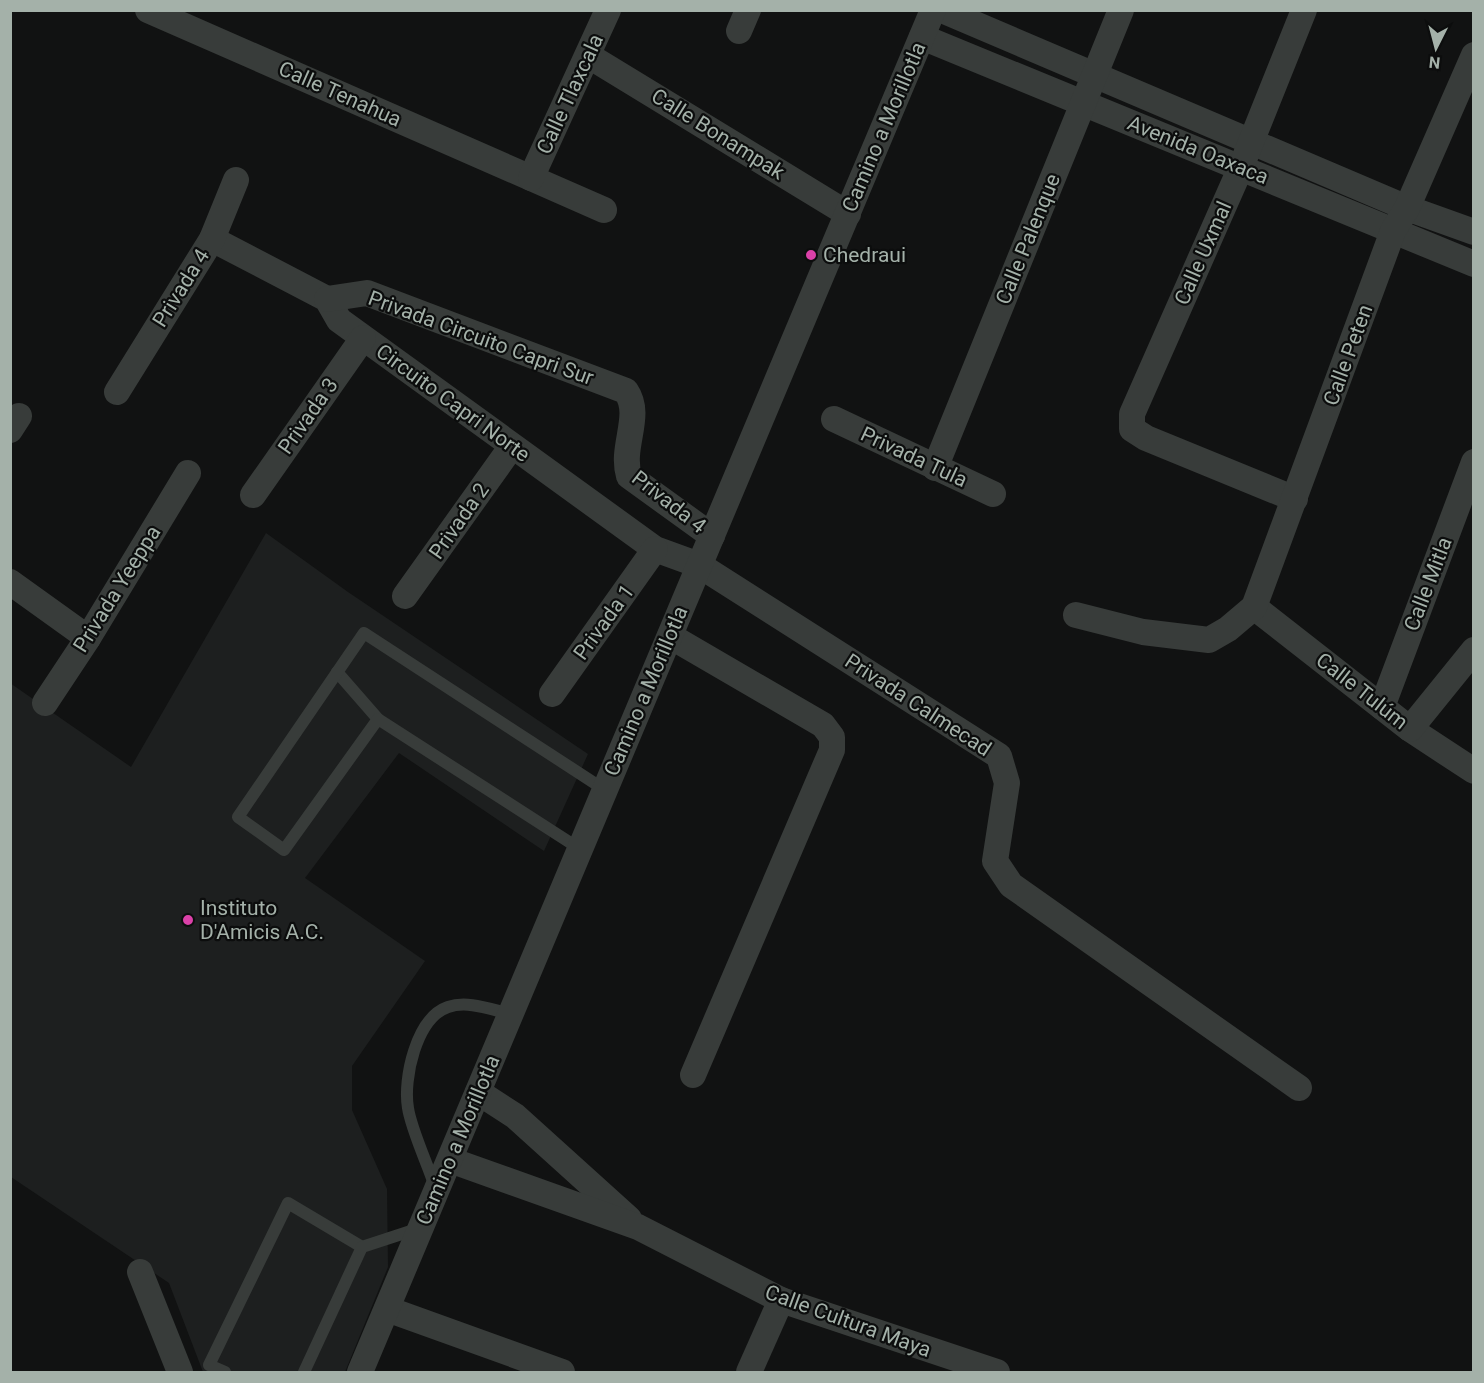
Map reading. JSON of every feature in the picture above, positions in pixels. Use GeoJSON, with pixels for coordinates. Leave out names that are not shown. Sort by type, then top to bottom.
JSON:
{"type":"FeatureCollection","features":[{"type":"Feature","properties":{"kind":"street","name":"Calle Tenahua"},"geometry":{"type":"LineString","coordinates":[[148,10],[604,210]]}},
{"type":"Feature","properties":{"kind":"street","name":"Camino a Morillotla"},"geometry":{"type":"LineString","coordinates":[[360,1372],[933,10]]}},
{"type":"Feature","properties":{"kind":"street","name":"Avenida Oaxaca"},"geometry":{"type":"LineString","coordinates":[[942,10],[1407,208],[1473,232]]}},
{"type":"Feature","properties":{"kind":"street","name":"Calle Palenque"},"geometry":{"type":"LineString","coordinates":[[935,468],[1121,10]]}},
{"type":"Feature","properties":{"kind":"street","name":"Calle Uxmal"},"geometry":{"type":"LineString","coordinates":[[1295,499],[1146,438],[1132,429],[1132,414],[1241,167],[1304,10]]}},
{"type":"Feature","properties":{"kind":"street","name":"Calle Tlaxcala"},"geometry":{"type":"LineString","coordinates":[[531,178],[589,56],[601,12]]}},
{"type":"Feature","properties":{"kind":"street","name":"Avenida Oaxaca"},"geometry":{"type":"LineString","coordinates":[[921,37],[1473,264]]}},
{"type":"Feature","properties":{"kind":"street","name":"Calle Peten"},"geometry":{"type":"LineString","coordinates":[[1076,615],[1143,632],[1209,640],[1228,629],[1254,607],[1393,231],[1407,208],[1473,55]]}},
{"type":"Feature","properties":{"kind":"street","name":"Calle Bonampak"},"geometry":{"type":"LineString","coordinates":[[589,56],[848,214]]}},
{"type":"Feature","properties":{"kind":"street","name":"Privada 4"},"geometry":{"type":"LineString","coordinates":[[117,392],[212,239],[236,180]]}},
{"type":"Feature","properties":{"kind":"street","name":"Circuito Capri Norte"},"geometry":{"type":"LineString","coordinates":[[212,239],[327,299],[339,320],[655,549],[699,565]]}},
{"type":"Feature","properties":{"kind":"street","name":"Privada Circuito Capri Sur"},"geometry":{"type":"LineString","coordinates":[[327,299],[367,292],[626,391],[631,398]]}},
{"type":"Feature","properties":{"kind":"street","name":"Privada 3"},"geometry":{"type":"LineString","coordinates":[[254,495],[363,338]]}},
{"type":"Feature","properties":{"kind":"street","name":"Privada 4"},"geometry":{"type":"LineString","coordinates":[[631,398],[634,406],[625,461],[629,476],[712,536]]}},
{"type":"Feature","properties":{"kind":"street","name":"Privada Tula"},"geometry":{"type":"LineString","coordinates":[[834,419],[993,494]]}},
{"type":"Feature","properties":{"kind":"street","name":"Privada 2"},"geometry":{"type":"LineString","coordinates":[[405,596],[512,446]]}},
{"type":"Feature","properties":{"kind":"street","name":"Calle Mitla"},"geometry":{"type":"LineString","coordinates":[[1382,706],[1473,462]]}},
{"type":"Feature","properties":{"kind":"street","name":"Privada Yeeppa"},"geometry":{"type":"LineString","coordinates":[[45,703],[88,638],[188,473]]}},
{"type":"Feature","properties":{"kind":"street","name":"Privada 1"},"geometry":{"type":"LineString","coordinates":[[552,694],[655,549]]}},
{"type":"Feature","properties":{"kind":"street","name":"Privada Calmecad"},"geometry":{"type":"LineString","coordinates":[[699,565],[999,756],[1007,783],[995,861],[1011,885],[1299,1088]]}},
{"type":"Feature","properties":{"kind":"street"},"geometry":{"type":"LineString","coordinates":[[10,582],[88,638]]}},
{"type":"Feature","properties":{"kind":"street","name":"Calle Tulúm"},"geometry":{"type":"LineString","coordinates":[[1254,607],[1410,729],[1473,771]]}},
{"type":"Feature","properties":{"kind":"street"},"geometry":{"type":"LineString","coordinates":[[670,636],[822,724],[832,737],[832,750],[693,1075]]}},
{"type":"Feature","properties":{"kind":"street"},"geometry":{"type":"LineString","coordinates":[[1410,729],[1473,650]]}},
{"type":"Feature","properties":{"kind":"street","name":"Calle Cultura Maya"},"geometry":{"type":"LineString","coordinates":[[478,1092],[515,1116],[639,1227]]}},
{"type":"Feature","properties":{"kind":"street","name":"Calle Cultura Maya"},"geometry":{"type":"LineString","coordinates":[[450,1160],[639,1227],[781,1300],[997,1372]]}},
{"type":"Feature","properties":{"kind":"street"},"geometry":{"type":"LineString","coordinates":[[140,1272],[180,1372]]}},
{"type":"Feature","properties":{"kind":"street"},"geometry":{"type":"LineString","coordinates":[[749,1372],[781,1300]]}},
{"type":"Feature","properties":{"kind":"street"},"geometry":{"type":"LineString","coordinates":[[387,1309],[562,1372]]}},
{"type":"Feature","properties":{"kind":"lane"},"geometry":{"type":"LineString","coordinates":[[378,719],[284,850],[238,817],[364,633],[605,790]]}},
{"type":"Feature","properties":{"kind":"lane"},"geometry":{"type":"LineString","coordinates":[[337,672],[378,719],[580,849]]}},
{"type":"Feature","properties":{"kind":"lane"},"geometry":{"type":"LineString","coordinates":[[436,1191],[408,1109],[408,1081],[415,1045],[429,1022],[447,1007],[466,1004],[511,1014]]}},
{"type":"Feature","properties":{"kind":"lane"},"geometry":{"type":"LineString","coordinates":[[225,1372],[209,1365],[288,1203],[362,1246],[421,1228]]}},
{"type":"Feature","properties":{"kind":"lane"},"geometry":{"type":"LineString","coordinates":[[304,1372],[362,1246]]}},
{"type":"Feature","properties":{"kind":"shaded area","name":"Instituto D'Amicis A.C."},"geometry":{"type":"Polygon","coordinates":[[[266,533],[348,592],[588,754],[544,851],[399,753],[305,878],[425,961],[352,1066],[352,1110],[387,1189],[388,1267],[345,1372],[203,1372],[169,1283],[11,1177],[10,683],[131,767],[266,533]]]}},
{"type":"Feature","properties":{"kind":"place","name":"Chedraui"},"geometry":{"type":"Point","coordinates":[811,255]}},
{"type":"Feature","properties":{"kind":"place","name":"Instituto D'Amicis A.C."},"geometry":{"type":"Point","coordinates":[188,920]}}]}
